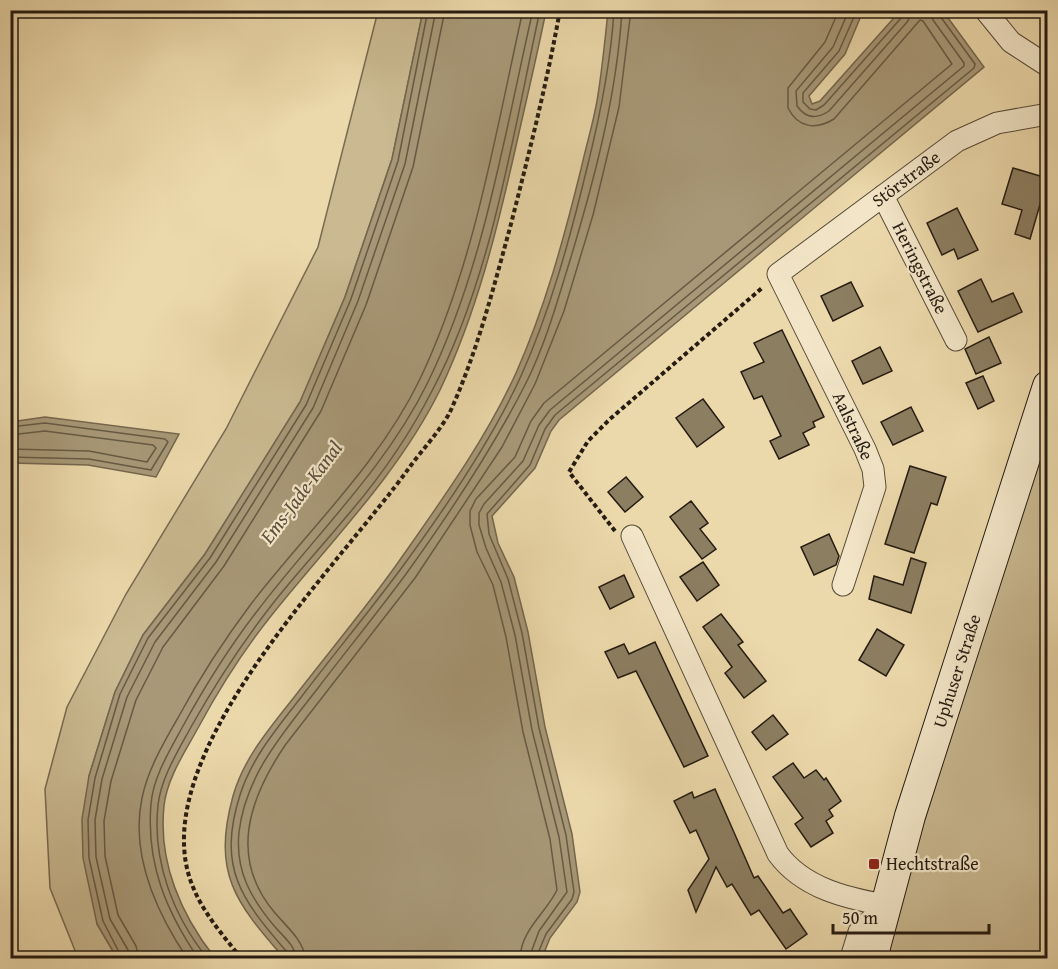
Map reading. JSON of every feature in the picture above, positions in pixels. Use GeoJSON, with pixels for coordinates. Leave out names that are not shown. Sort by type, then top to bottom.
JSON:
{"type":"FeatureCollection","features":[{"type":"Feature","properties":{"kind":"street"},"geometry":{"type":"LineString","coordinates":[[985,10],[1011,42],[1047,66]]}},
{"type":"Feature","properties":{"kind":"street","name":"Störstraße"},"geometry":{"type":"LineString","coordinates":[[778,274],[957,141],[997,123],[1047,114]]}},
{"type":"Feature","properties":{"kind":"street","name":"Heringstraße"},"geometry":{"type":"LineString","coordinates":[[883,196],[956,340]]}},
{"type":"Feature","properties":{"kind":"street","name":"Aalstraße"},"geometry":{"type":"LineString","coordinates":[[778,274],[865,449],[875,479],[871,503],[843,585]]}},
{"type":"Feature","properties":{"kind":"street","name":"Uphuser Straße"},"geometry":{"type":"LineString","coordinates":[[872,958],[927,761],[1047,386]]}},
{"type":"Feature","properties":{"kind":"street"},"geometry":{"type":"LineString","coordinates":[[632,536],[778,854],[789,868],[814,884],[844,896],[885,905]]}},
{"type":"Feature","properties":{"kind":"street"},"geometry":{"type":"LineString","coordinates":[[851,958],[859,932],[885,905]]}},
{"type":"Feature","properties":{"kind":"path"},"geometry":{"type":"LineString","coordinates":[[241,958],[202,909],[185,858],[186,807],[196,772],[237,692],[326,572],[388,497],[449,413],[490,302],[545,91],[560,10]]}},
{"type":"Feature","properties":{"kind":"path"},"geometry":{"type":"LineString","coordinates":[[632,536],[618,535],[585,496],[569,472],[577,457],[610,419],[778,274]]}},
{"type":"Feature","properties":{"kind":"shaded area"},"geometry":{"type":"Polygon","coordinates":[[[378,11],[423,11],[392,159],[345,297],[300,402],[205,554],[143,635],[115,692],[89,776],[97,924],[117,958],[78,958],[50,888],[45,789],[67,707],[126,594],[226,429],[318,247],[378,11]]]}},
{"type":"Feature","properties":{"kind":"shaded area"},"geometry":{"type":"Polygon","coordinates":[[[1047,386],[1047,958],[896,958],[896,955],[873,952],[1047,386]]]}},
{"type":"Feature","properties":{"kind":"water","name":"Ems-Jade-Kanal"},"geometry":{"type":"Polygon","coordinates":[[[423,11],[546,11],[501,209],[475,301],[453,361],[423,421],[362,508],[251,643],[214,699],[182,756],[169,785],[164,806],[163,827],[174,887],[192,924],[215,958],[117,958],[97,924],[83,858],[82,819],[89,776],[115,692],[143,635],[205,554],[300,402],[345,297],[392,159],[423,11]]]}},
{"type":"Feature","properties":{"kind":"water"},"geometry":{"type":"Polygon","coordinates":[[[608,11],[863,11],[845,54],[809,96],[812,104],[820,101],[900,11],[943,11],[984,67],[559,420],[551,431],[535,468],[492,516],[498,543],[514,577],[528,632],[545,727],[572,834],[580,892],[577,902],[550,938],[542,958],[284,958],[252,920],[232,885],[225,846],[233,796],[251,755],[397,564],[445,495],[490,423],[516,373],[545,298],[575,195],[597,101],[608,11]]]}},
{"type":"Feature","properties":{"kind":"water"},"geometry":{"type":"Polygon","coordinates":[[[45,417],[179,434],[156,477],[88,465],[11,463],[11,422],[45,417]]]}},
{"type":"Feature","properties":{"kind":"building"},"geometry":{"type":"Polygon","coordinates":[[[1013,168],[1047,178],[1047,202],[1041,201],[1030,239],[1015,234],[1022,210],[1002,204],[1013,168]]]}},
{"type":"Feature","properties":{"kind":"building"},"geometry":{"type":"Polygon","coordinates":[[[957,208],[978,250],[958,259],[954,249],[942,255],[927,223],[957,208]]]}},
{"type":"Feature","properties":{"kind":"building"},"geometry":{"type":"Polygon","coordinates":[[[981,279],[992,302],[1013,293],[1022,312],[978,332],[958,291],[981,279]]]}},
{"type":"Feature","properties":{"kind":"building"},"geometry":{"type":"Polygon","coordinates":[[[851,282],[863,306],[833,321],[821,296],[851,282]]]}},
{"type":"Feature","properties":{"kind":"building"},"geometry":{"type":"Polygon","coordinates":[[[782,330],[824,417],[813,422],[815,427],[803,433],[809,445],[779,459],[770,441],[781,436],[762,396],[754,399],[741,372],[764,362],[754,343],[782,330]]]}},
{"type":"Feature","properties":{"kind":"building"},"geometry":{"type":"Polygon","coordinates":[[[989,337],[1001,363],[976,374],[965,349],[989,337]]]}},
{"type":"Feature","properties":{"kind":"building"},"geometry":{"type":"Polygon","coordinates":[[[880,347],[892,371],[863,384],[852,361],[880,347]]]}},
{"type":"Feature","properties":{"kind":"building"},"geometry":{"type":"Polygon","coordinates":[[[983,376],[994,401],[978,409],[966,383],[983,376]]]}},
{"type":"Feature","properties":{"kind":"building"},"geometry":{"type":"Polygon","coordinates":[[[703,399],[724,427],[697,447],[676,418],[703,399]]]}},
{"type":"Feature","properties":{"kind":"building"},"geometry":{"type":"Polygon","coordinates":[[[911,407],[923,431],[893,445],[881,422],[911,407]]]}},
{"type":"Feature","properties":{"kind":"building"},"geometry":{"type":"Polygon","coordinates":[[[910,466],[946,477],[937,505],[931,503],[914,553],[885,544],[910,466]]]}},
{"type":"Feature","properties":{"kind":"building"},"geometry":{"type":"Polygon","coordinates":[[[626,477],[643,497],[625,512],[608,492],[626,477]]]}},
{"type":"Feature","properties":{"kind":"building"},"geometry":{"type":"Polygon","coordinates":[[[691,501],[708,523],[700,529],[716,549],[702,559],[670,517],[691,501]]]}},
{"type":"Feature","properties":{"kind":"building"},"geometry":{"type":"Polygon","coordinates":[[[829,534],[839,556],[836,565],[814,575],[801,547],[829,534]]]}},
{"type":"Feature","properties":{"kind":"building"},"geometry":{"type":"Polygon","coordinates":[[[911,558],[926,563],[911,613],[869,599],[874,576],[903,585],[911,558]]]}},
{"type":"Feature","properties":{"kind":"building"},"geometry":{"type":"Polygon","coordinates":[[[703,562],[719,585],[697,601],[680,577],[703,562]]]}},
{"type":"Feature","properties":{"kind":"building"},"geometry":{"type":"Polygon","coordinates":[[[624,575],[634,597],[610,609],[599,587],[624,575]]]}},
{"type":"Feature","properties":{"kind":"building"},"geometry":{"type":"Polygon","coordinates":[[[721,614],[743,642],[738,645],[766,681],[744,698],[725,673],[732,667],[703,627],[721,614]]]}},
{"type":"Feature","properties":{"kind":"building"},"geometry":{"type":"Polygon","coordinates":[[[877,629],[904,645],[886,676],[859,660],[877,629]]]}},
{"type":"Feature","properties":{"kind":"building"},"geometry":{"type":"Polygon","coordinates":[[[655,642],[708,756],[684,767],[636,671],[618,678],[605,652],[624,644],[629,654],[655,642]]]}},
{"type":"Feature","properties":{"kind":"building"},"geometry":{"type":"Polygon","coordinates":[[[773,715],[788,734],[766,750],[752,732],[773,715]]]}},
{"type":"Feature","properties":{"kind":"building"},"geometry":{"type":"Polygon","coordinates":[[[793,763],[804,778],[816,770],[824,780],[826,778],[841,801],[829,810],[833,816],[826,821],[833,833],[811,847],[795,824],[803,818],[773,777],[793,763]]]}},
{"type":"Feature","properties":{"kind":"building"},"geometry":{"type":"Polygon","coordinates":[[[715,789],[754,878],[758,876],[783,913],[790,909],[807,934],[786,949],[759,910],[751,915],[732,884],[727,887],[716,867],[696,912],[688,890],[709,859],[696,830],[690,833],[674,801],[692,792],[694,798],[715,789]]]}},
{"type":"Feature","properties":{"kind":"place","name":"Hechtstraße"},"geometry":{"type":"Point","coordinates":[874,864]}}]}
